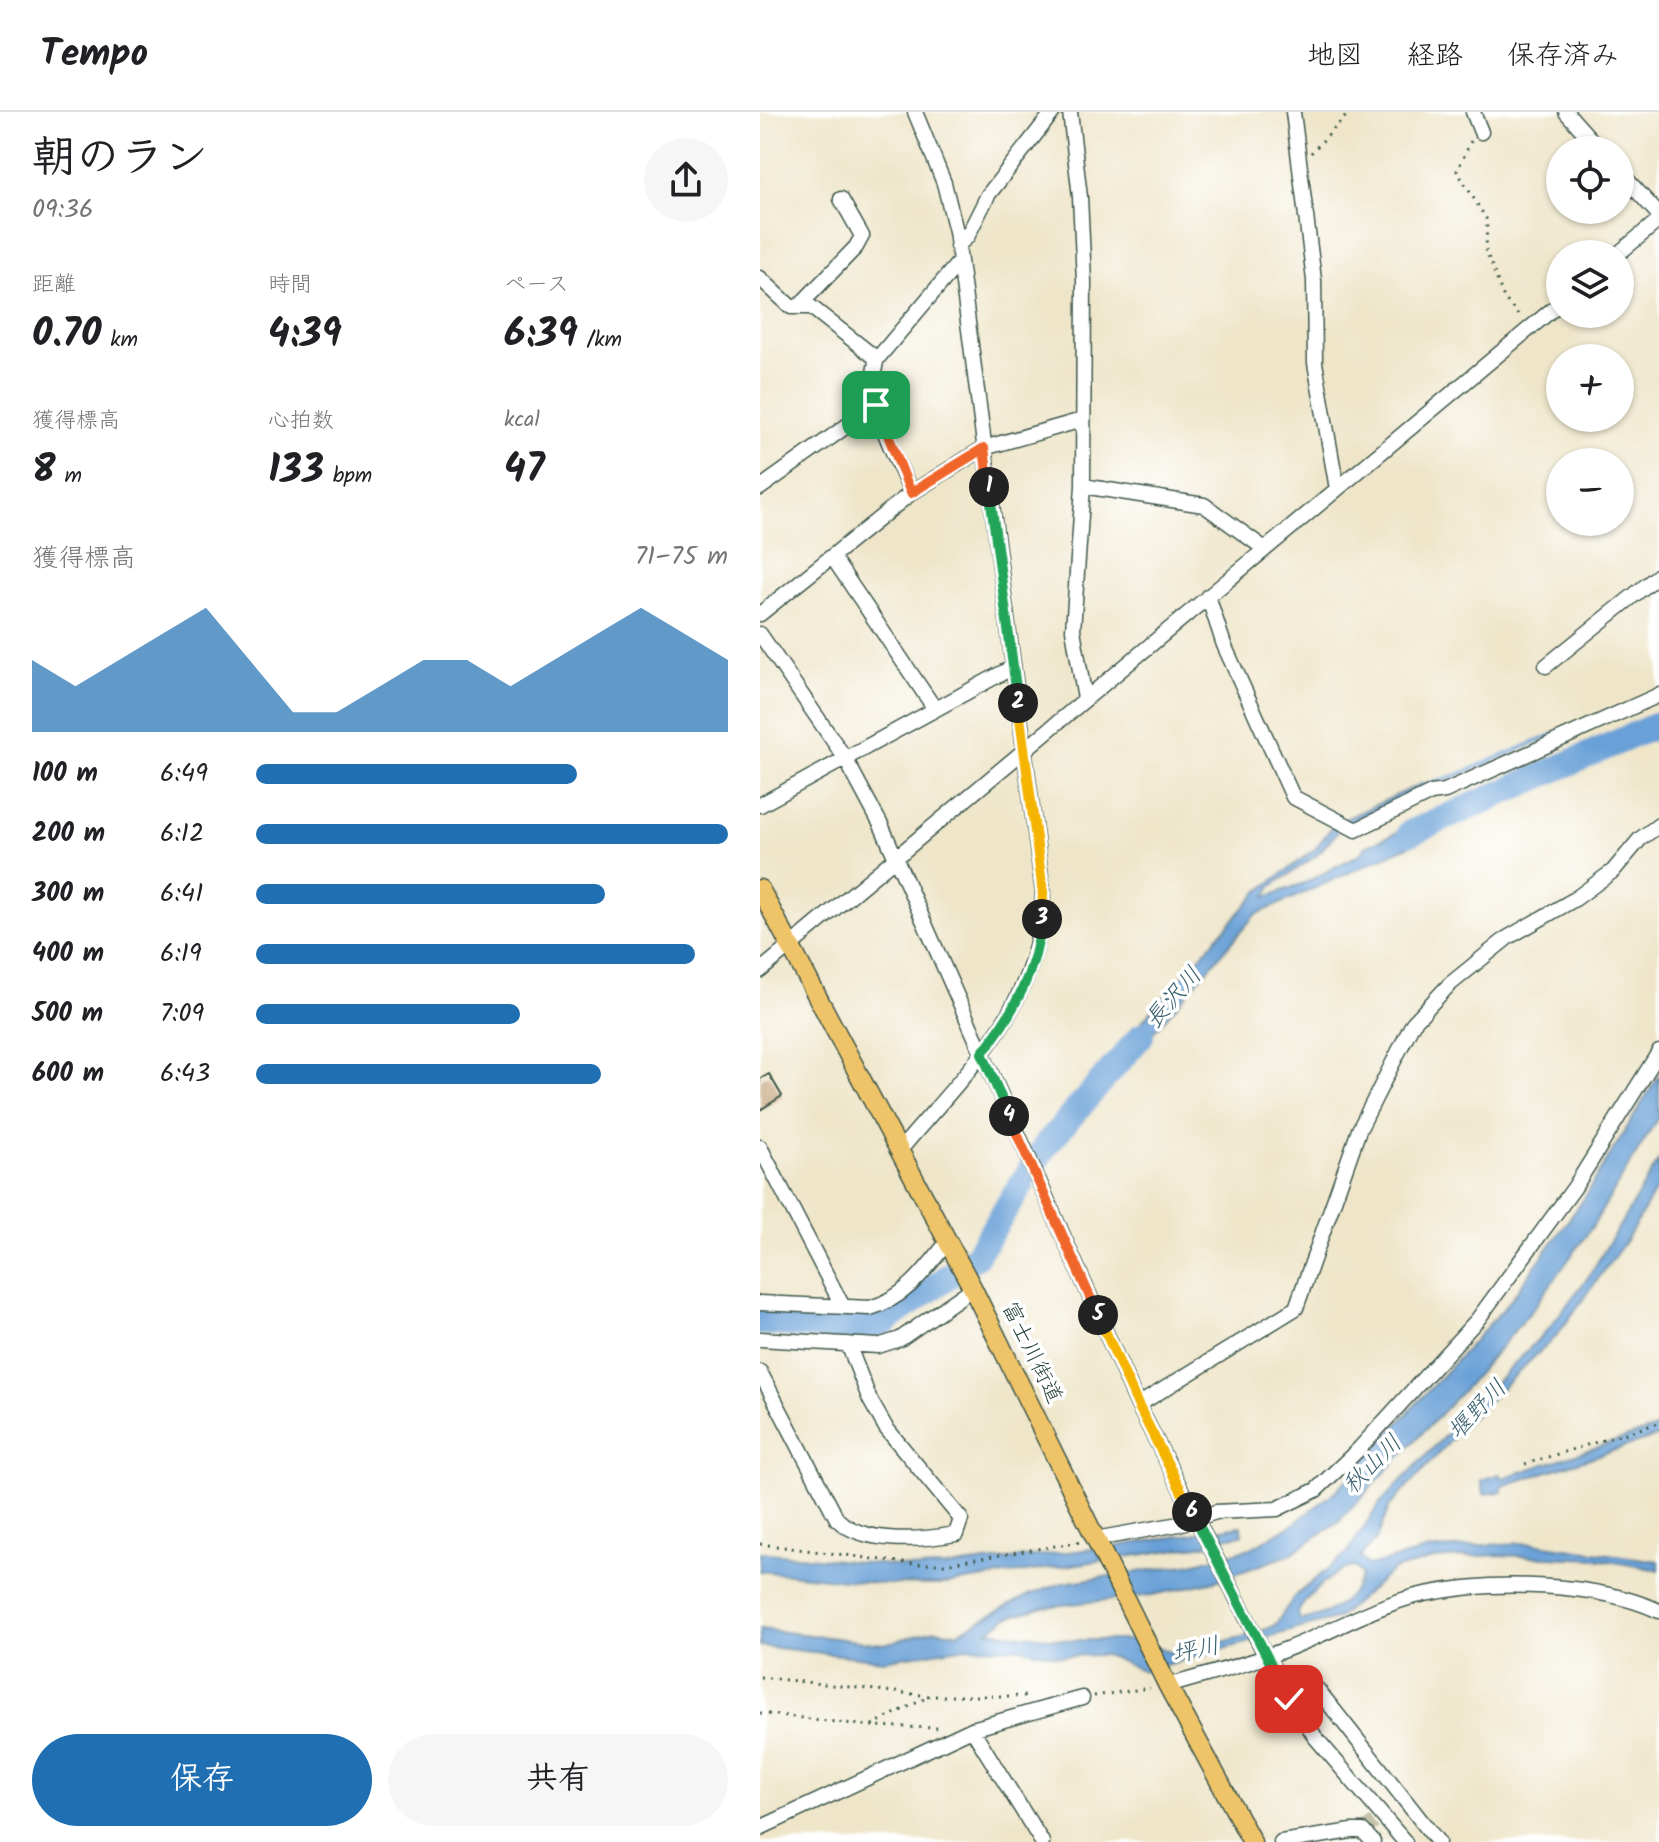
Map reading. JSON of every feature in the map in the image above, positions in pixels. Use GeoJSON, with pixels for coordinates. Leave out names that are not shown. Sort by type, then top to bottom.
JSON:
{"type":"FeatureCollection","features":[{"type":"Feature","properties":{"kind":"main road","name":"富士川街道"},"geometry":{"type":"LineString","coordinates":[[760,889],[973,1287],[1168,1686],[1252,1842]]}},
{"type":"Feature","properties":{"kind":"street"},"geometry":{"type":"LineString","coordinates":[[901,1149],[982,1053],[1021,995],[1037,953],[1043,892],[957,246],[944,183],[915,112]]}},
{"type":"Feature","properties":{"kind":"street"},"geometry":{"type":"LineString","coordinates":[[957,246],[967,237],[988,195],[1053,112]]}},
{"type":"Feature","properties":{"kind":"street"},"geometry":{"type":"LineString","coordinates":[[1070,112],[1080,197],[1084,281],[1083,486],[1073,630],[1085,699]]}},
{"type":"Feature","properties":{"kind":"street"},"geometry":{"type":"LineString","coordinates":[[1293,112],[1314,280],[1315,363],[1337,489]]}},
{"type":"Feature","properties":{"kind":"street"},"geometry":{"type":"LineString","coordinates":[[1473,112],[1481,132]]}},
{"type":"Feature","properties":{"kind":"street"},"geometry":{"type":"LineString","coordinates":[[1566,112],[1587,136]]}},
{"type":"Feature","properties":{"kind":"street"},"geometry":{"type":"LineString","coordinates":[[1634,189],[1659,218],[1634,240]]}},
{"type":"Feature","properties":{"kind":"street"},"geometry":{"type":"LineString","coordinates":[[798,307],[856,247],[862,236],[841,199]]}},
{"type":"Feature","properties":{"kind":"street"},"geometry":{"type":"LineString","coordinates":[[911,493],[876,405],[872,376],[877,359],[959,262]]}},
{"type":"Feature","properties":{"kind":"street"},"geometry":{"type":"LineString","coordinates":[[760,278],[791,307],[811,307],[877,359]]}},
{"type":"Feature","properties":{"kind":"street"},"geometry":{"type":"LineString","coordinates":[[760,971],[1546,315]]}},
{"type":"Feature","properties":{"kind":"street"},"geometry":{"type":"LineString","coordinates":[[760,488],[876,405]]}},
{"type":"Feature","properties":{"kind":"street"},"geometry":{"type":"LineString","coordinates":[[760,614],[911,493],[984,448],[1082,420]]}},
{"type":"Feature","properties":{"kind":"street"},"geometry":{"type":"LineString","coordinates":[[1083,486],[1204,505],[1265,549]]}},
{"type":"Feature","properties":{"kind":"street"},"geometry":{"type":"LineString","coordinates":[[833,558],[935,709]]}},
{"type":"Feature","properties":{"kind":"street"},"geometry":{"type":"LineString","coordinates":[[1546,666],[1659,575]]}},
{"type":"Feature","properties":{"kind":"street"},"geometry":{"type":"LineString","coordinates":[[1208,596],[1224,645],[1293,797],[1356,830],[1431,793],[1445,791],[1659,695]]}},
{"type":"Feature","properties":{"kind":"street"},"geometry":{"type":"LineString","coordinates":[[760,634],[845,758],[897,859],[1138,1405],[1266,1656],[1315,1737],[1405,1842]]}},
{"type":"Feature","properties":{"kind":"street"},"geometry":{"type":"LineString","coordinates":[[760,805],[1013,667]]}},
{"type":"Feature","properties":{"kind":"street"},"geometry":{"type":"LineString","coordinates":[[1138,1405],[1296,1308],[1359,1130],[1413,1023],[1449,985],[1507,938],[1575,899],[1613,871],[1640,839],[1659,825]]}},
{"type":"Feature","properties":{"kind":"street"},"geometry":{"type":"LineString","coordinates":[[1098,1544],[1198,1524],[1216,1512],[1277,1509],[1297,1502],[1316,1490],[1359,1449],[1478,1319],[1574,1188],[1659,1052]]}},
{"type":"Feature","properties":{"kind":"street"},"geometry":{"type":"LineString","coordinates":[[760,1147],[842,1305]]}},
{"type":"Feature","properties":{"kind":"street"},"geometry":{"type":"LineString","coordinates":[[760,1303],[870,1308],[887,1304],[917,1280],[949,1242]]}},
{"type":"Feature","properties":{"kind":"street"},"geometry":{"type":"LineString","coordinates":[[760,1339],[878,1346],[900,1339],[973,1287]]}},
{"type":"Feature","properties":{"kind":"street"},"geometry":{"type":"LineString","coordinates":[[760,1372],[837,1519],[846,1529],[860,1534],[932,1538],[956,1534],[961,1519],[886,1428],[870,1400],[848,1344]]}},
{"type":"Feature","properties":{"kind":"street"},"geometry":{"type":"LineString","coordinates":[[1168,1686],[1266,1656],[1374,1611],[1424,1594],[1484,1587],[1543,1587],[1603,1596],[1659,1611]]}},
{"type":"Feature","properties":{"kind":"street"},"geometry":{"type":"LineString","coordinates":[[1318,1690],[1438,1842]]}},
{"type":"Feature","properties":{"kind":"street"},"geometry":{"type":"LineString","coordinates":[[760,1828],[972,1729],[1082,1698]]}},
{"type":"Feature","properties":{"kind":"street"},"geometry":{"type":"LineString","coordinates":[[972,1729],[1042,1842]]}},
{"type":"Feature","properties":{"kind":"street"},"geometry":{"type":"LineString","coordinates":[[1389,1811],[1404,1799]]}},
{"type":"Feature","properties":{"kind":"street"},"geometry":{"type":"LineString","coordinates":[[1281,1842],[1363,1831],[1373,1842]]}},
{"type":"Feature","properties":{"kind":"path"},"geometry":{"type":"LineString","coordinates":[[1300,166],[1350,112]]}},
{"type":"Feature","properties":{"kind":"path"},"geometry":{"type":"LineString","coordinates":[[1481,132],[1470,143],[1457,171],[1487,220],[1486,251],[1504,298],[1530,328]]}},
{"type":"Feature","properties":{"kind":"path"},"geometry":{"type":"LineString","coordinates":[[1525,1464],[1659,1423]]}},
{"type":"Feature","properties":{"kind":"path"},"geometry":{"type":"LineString","coordinates":[[760,1544],[914,1564],[944,1564],[1098,1544]]}},
{"type":"Feature","properties":{"kind":"path"},"geometry":{"type":"LineString","coordinates":[[760,1677],[930,1696],[870,1726]]}},
{"type":"Feature","properties":{"kind":"path"},"geometry":{"type":"LineString","coordinates":[[760,1713],[870,1726],[943,1728]]}},
{"type":"Feature","properties":{"kind":"water"},"geometry":{"type":"Polygon","coordinates":[[[1423,783],[1425,787],[1340,829],[1317,855],[1271,887],[1266,897],[1307,882],[1360,854],[1366,846],[1438,814],[1441,823],[1416,837],[1413,844],[1255,915],[1124,1066],[1109,1058],[1258,892],[1315,849],[1334,824],[1423,783]]]}},
{"type":"Feature","properties":{"kind":"water"},"geometry":{"type":"Polygon","coordinates":[[[1659,1075],[1659,1116],[1592,1227],[1533,1309],[1466,1387],[1338,1522],[1289,1555],[1215,1581],[1153,1595],[1044,1607],[1008,1617],[988,1631],[1069,1640],[1134,1640],[1177,1654],[1260,1632],[1275,1625],[1295,1596],[1347,1553],[1380,1503],[1549,1328],[1589,1276],[1659,1160],[1659,1185],[1627,1239],[1558,1334],[1481,1408],[1389,1507],[1377,1539],[1360,1557],[1369,1566],[1428,1550],[1531,1543],[1659,1561],[1659,1570],[1597,1559],[1498,1555],[1434,1559],[1393,1570],[1338,1618],[1143,1671],[1106,1655],[1059,1656],[1021,1648],[967,1647],[883,1660],[760,1646],[760,1629],[884,1644],[935,1630],[957,1633],[1029,1595],[1063,1583],[1192,1564],[1251,1548],[1295,1523],[1337,1490],[1506,1306],[1583,1200],[1659,1075]],[[1355,1567],[1331,1577],[1302,1605],[1298,1612],[1300,1620],[1337,1606],[1352,1593],[1361,1575],[1355,1567]]]}},
{"type":"Feature","properties":{"kind":"water"},"geometry":{"type":"Polygon","coordinates":[[[1659,1427],[1659,1436],[1502,1486],[1502,1492],[1484,1494],[1481,1480],[1500,1474],[1502,1478],[1659,1427]]]}},
{"type":"Feature","properties":{"kind":"water"},"geometry":{"type":"Polygon","coordinates":[[[1241,1526],[1242,1535],[1219,1539],[1218,1543],[939,1585],[884,1584],[760,1571],[760,1552],[918,1568],[945,1567],[1117,1546],[1241,1526]]]}},
{"type":"Feature","properties":{"kind":"building"},"geometry":{"type":"Polygon","coordinates":[[[769,1074],[782,1096],[760,1110],[760,1079],[769,1074]]]}},
{"type":"Feature","properties":{"kind":"waterway","name":"長沢川"},"geometry":{"type":"LineString","coordinates":[[1410,833],[1659,724]]}},
{"type":"Feature","properties":{"kind":"waterway"},"geometry":{"type":"LineString","coordinates":[[1421,786],[1455,776],[1569,728]]}},
{"type":"Feature","properties":{"kind":"waterway","name":"長沢川"},"geometry":{"type":"LineString","coordinates":[[760,1322],[856,1329],[885,1322],[976,1256],[1046,1145],[1141,1036]]}},
{"type":"Feature","properties":{"kind":"tunnel"},"geometry":{"type":"LineString","coordinates":[[1363,1831],[1389,1811]]}},
{"type":"Feature","properties":{"kind":"route"},"geometry":{"type":"LineString","coordinates":[[876,405],[911,493],[984,448],[1043,892],[1037,953],[1021,995],[982,1053],[1138,1405],[1289,1699]]}},
{"type":"Feature","properties":{"kind":"water label","name":"堰野川"},"geometry":{"type":"Point","coordinates":[1478,1410]}},
{"type":"Feature","properties":{"kind":"water label","name":"秋山川"},"geometry":{"type":"Point","coordinates":[1373,1465]}},
{"type":"Feature","properties":{"kind":"water label","name":"坪川"},"geometry":{"type":"Point","coordinates":[1196,1651]}}]}
